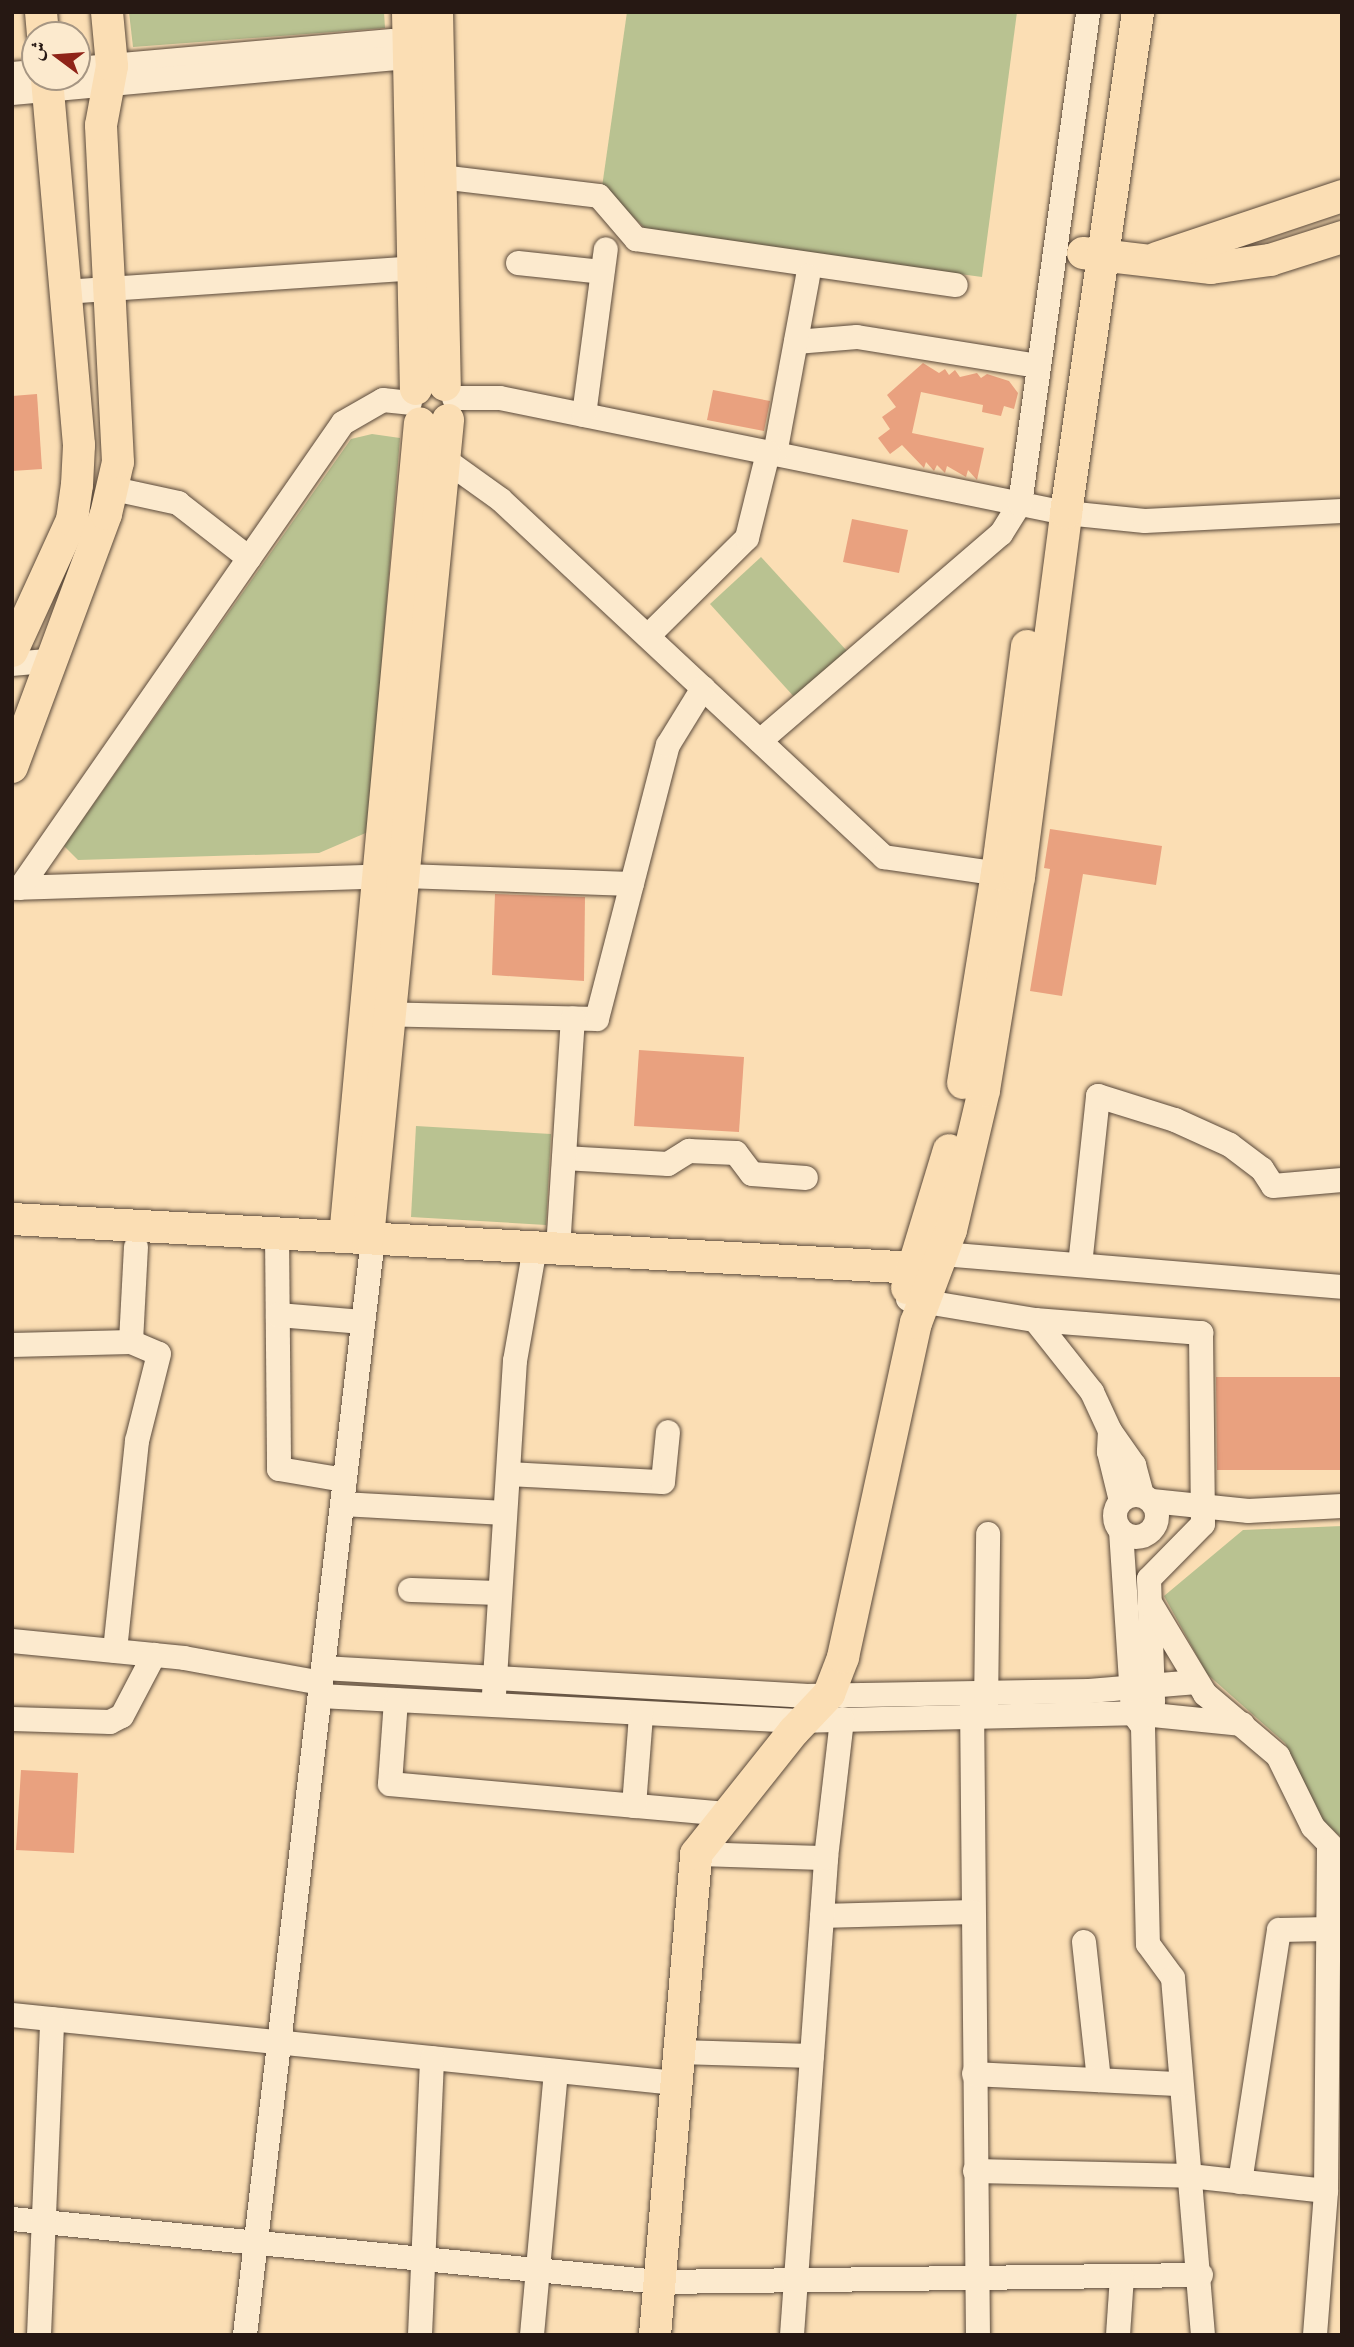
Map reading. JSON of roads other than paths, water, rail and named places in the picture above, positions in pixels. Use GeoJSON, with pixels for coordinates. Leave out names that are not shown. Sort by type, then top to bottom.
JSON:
{"type":"FeatureCollection","features":[{"type":"Feature","properties":{"kind":"main road"},"geometry":{"type":"LineString","coordinates":[[12,767],[110,502],[118,462],[102,125],[110,75],[107,12]]}},
{"type":"Feature","properties":{"kind":"main road"},"geometry":{"type":"LineString","coordinates":[[655,2335],[696,1854],[726,1814],[812,1713],[914,1299],[931,1263],[947,1160],[1008,876],[1043,508],[1117,12]]}},
{"type":"Feature","properties":{"kind":"main road"},"geometry":{"type":"LineString","coordinates":[[1080,253],[1138,12]]}},
{"type":"Feature","properties":{"kind":"main road"},"geometry":{"type":"LineString","coordinates":[[362,1238],[378,1014],[432,403],[423,35]]}},
{"type":"Feature","properties":{"kind":"main road"},"geometry":{"type":"LineString","coordinates":[[12,651],[74,508],[79,445],[44,91]]}},
{"type":"Feature","properties":{"kind":"main road"},"geometry":{"type":"LineString","coordinates":[[391,876],[444,459],[432,403],[413,268],[426,176]]}},
{"type":"Feature","properties":{"kind":"main road"},"geometry":{"type":"LineString","coordinates":[[1145,261],[1342,197]]}},
{"type":"Feature","properties":{"kind":"main road"},"geometry":{"type":"LineString","coordinates":[[1080,253],[1211,268],[1270,260],[1342,237]]}},
{"type":"Feature","properties":{"kind":"main road"},"geometry":{"type":"LineString","coordinates":[[74,508],[110,502]]}},
{"type":"Feature","properties":{"kind":"main road"},"geometry":{"type":"LineString","coordinates":[[12,1219],[547,1248],[931,1263]]}},
{"type":"Feature","properties":{"kind":"street"},"geometry":{"type":"LineString","coordinates":[[1043,508],[1039,366],[1080,253],[1088,12]]}},
{"type":"Feature","properties":{"kind":"street"},"geometry":{"type":"LineString","coordinates":[[91,76],[423,35]]}},
{"type":"Feature","properties":{"kind":"street"},"geometry":{"type":"LineString","coordinates":[[91,72],[110,75]]}},
{"type":"Feature","properties":{"kind":"street"},"geometry":{"type":"LineString","coordinates":[[426,176],[599,196],[636,239],[956,285]]}},
{"type":"Feature","properties":{"kind":"street"},"geometry":{"type":"LineString","coordinates":[[518,263],[604,260],[584,415]]}},
{"type":"Feature","properties":{"kind":"street"},"geometry":{"type":"LineString","coordinates":[[65,292],[413,268]]}},
{"type":"Feature","properties":{"kind":"street"},"geometry":{"type":"LineString","coordinates":[[648,636],[747,538],[772,453],[808,276]]}},
{"type":"Feature","properties":{"kind":"street"},"geometry":{"type":"LineString","coordinates":[[796,342],[857,337],[1039,366]]}},
{"type":"Feature","properties":{"kind":"street"},"geometry":{"type":"LineString","coordinates":[[16,888],[343,424],[383,400],[432,403],[500,398],[1043,508],[1145,521],[1342,511]]}},
{"type":"Feature","properties":{"kind":"street"},"geometry":{"type":"LineString","coordinates":[[444,459],[500,500],[884,857],[1008,876]]}},
{"type":"Feature","properties":{"kind":"street"},"geometry":{"type":"LineString","coordinates":[[110,502],[177,503],[249,558]]}},
{"type":"Feature","properties":{"kind":"street"},"geometry":{"type":"LineString","coordinates":[[760,741],[1001,534],[1043,508]]}},
{"type":"Feature","properties":{"kind":"street"},"geometry":{"type":"LineString","coordinates":[[12,664],[50,661]]}},
{"type":"Feature","properties":{"kind":"street"},"geometry":{"type":"LineString","coordinates":[[378,1014],[597,1019],[668,745],[703,688]]}},
{"type":"Feature","properties":{"kind":"street"},"geometry":{"type":"LineString","coordinates":[[16,888],[391,876],[632,884]]}},
{"type":"Feature","properties":{"kind":"street"},"geometry":{"type":"LineString","coordinates":[[493,1706],[515,1361],[547,1248],[564,1158],[573,1018]]}},
{"type":"Feature","properties":{"kind":"street"},"geometry":{"type":"LineString","coordinates":[[1080,1265],[1098,1096],[1175,1120],[1230,1145],[1262,1169],[1273,1186],[1342,1180]]}},
{"type":"Feature","properties":{"kind":"street"},"geometry":{"type":"LineString","coordinates":[[564,1158],[668,1164],[689,1151],[736,1153],[752,1174],[806,1178]]}},
{"type":"Feature","properties":{"kind":"street"},"geometry":{"type":"LineString","coordinates":[[277,1233],[279,1469],[344,1492],[505,1513]]}},
{"type":"Feature","properties":{"kind":"street"},"geometry":{"type":"LineString","coordinates":[[245,2335],[363,1322],[362,1238]]}},
{"type":"Feature","properties":{"kind":"street"},"geometry":{"type":"LineString","coordinates":[[131,1342],[136,1247]]}},
{"type":"Feature","properties":{"kind":"street"},"geometry":{"type":"LineString","coordinates":[[931,1263],[1080,1265],[1342,1287]]}},
{"type":"Feature","properties":{"kind":"street"},"geometry":{"type":"LineString","coordinates":[[914,1299],[1035,1320],[1201,1333],[1203,1515],[1149,1591]]}},
{"type":"Feature","properties":{"kind":"street"},"geometry":{"type":"LineString","coordinates":[[278,1315],[363,1322]]}},
{"type":"Feature","properties":{"kind":"street"},"geometry":{"type":"LineString","coordinates":[[1035,1320],[1092,1392],[1110,1432],[1125,1447],[1138,1499],[1157,1524],[1138,1534]]}},
{"type":"Feature","properties":{"kind":"street"},"geometry":{"type":"LineString","coordinates":[[12,1345],[131,1342],[159,1354],[137,1441],[115,1651]]}},
{"type":"Feature","properties":{"kind":"street"},"geometry":{"type":"LineString","coordinates":[[508,1474],[663,1482],[668,1432]]}},
{"type":"Feature","properties":{"kind":"street"},"geometry":{"type":"LineString","coordinates":[[1138,1499],[1203,1515]]}},
{"type":"Feature","properties":{"kind":"street"},"geometry":{"type":"LineString","coordinates":[[1138,1499],[1115,1522],[1138,1534],[1203,1515],[1342,1506]]}},
{"type":"Feature","properties":{"kind":"street"},"geometry":{"type":"LineString","coordinates":[[978,2335],[972,1912],[988,1534]]}},
{"type":"Feature","properties":{"kind":"street"},"geometry":{"type":"LineString","coordinates":[[1138,1534],[1149,1591],[1142,1687]]}},
{"type":"Feature","properties":{"kind":"street"},"geometry":{"type":"LineString","coordinates":[[1138,1534],[1148,1944],[1173,1978],[1180,2084],[1201,2275],[1203,2335]]}},
{"type":"Feature","properties":{"kind":"street"},"geometry":{"type":"LineString","coordinates":[[410,1590],[500,1593]]}},
{"type":"Feature","properties":{"kind":"street"},"geometry":{"type":"LineString","coordinates":[[1149,1591],[1197,1682],[1278,1756],[1313,1827],[1336,1853],[1329,1929],[1334,2123],[1315,2335]]}},
{"type":"Feature","properties":{"kind":"street"},"geometry":{"type":"LineString","coordinates":[[12,1641],[154,1654],[322,1682],[396,1700],[641,1714],[812,1713],[979,1705],[1197,1682]]}},
{"type":"Feature","properties":{"kind":"street"},"geometry":{"type":"LineString","coordinates":[[12,1719],[110,1722],[122,1716],[154,1654]]}},
{"type":"Feature","properties":{"kind":"street"},"geometry":{"type":"LineString","coordinates":[[322,1682],[495,1678],[812,1713]]}},
{"type":"Feature","properties":{"kind":"street"},"geometry":{"type":"LineString","coordinates":[[396,1700],[390,1784],[726,1814]]}},
{"type":"Feature","properties":{"kind":"street"},"geometry":{"type":"LineString","coordinates":[[979,1705],[1242,1724]]}},
{"type":"Feature","properties":{"kind":"street"},"geometry":{"type":"LineString","coordinates":[[792,2335],[826,1858],[812,1713]]}},
{"type":"Feature","properties":{"kind":"street"},"geometry":{"type":"LineString","coordinates":[[634,1806],[641,1714]]}},
{"type":"Feature","properties":{"kind":"street"},"geometry":{"type":"LineString","coordinates":[[696,1854],[826,1858]]}},
{"type":"Feature","properties":{"kind":"street"},"geometry":{"type":"LineString","coordinates":[[822,1916],[972,1912]]}},
{"type":"Feature","properties":{"kind":"street"},"geometry":{"type":"LineString","coordinates":[[1240,2182],[1279,1930],[1329,1929]]}},
{"type":"Feature","properties":{"kind":"street"},"geometry":{"type":"LineString","coordinates":[[1084,1942],[1099,2080]]}},
{"type":"Feature","properties":{"kind":"street"},"geometry":{"type":"LineString","coordinates":[[12,2015],[676,2083]]}},
{"type":"Feature","properties":{"kind":"street"},"geometry":{"type":"LineString","coordinates":[[39,2335],[52,2020]]}},
{"type":"Feature","properties":{"kind":"street"},"geometry":{"type":"LineString","coordinates":[[679,2052],[812,2056]]}},
{"type":"Feature","properties":{"kind":"street"},"geometry":{"type":"LineString","coordinates":[[420,2335],[432,2058]]}},
{"type":"Feature","properties":{"kind":"street"},"geometry":{"type":"LineString","coordinates":[[533,2335],[556,2071]]}},
{"type":"Feature","properties":{"kind":"street"},"geometry":{"type":"LineString","coordinates":[[974,2074],[1180,2084]]}},
{"type":"Feature","properties":{"kind":"street"},"geometry":{"type":"LineString","coordinates":[[975,2171],[1190,2176],[1326,2192]]}},
{"type":"Feature","properties":{"kind":"street"},"geometry":{"type":"LineString","coordinates":[[12,2219],[659,2282],[1201,2275]]}},
{"type":"Feature","properties":{"kind":"street"},"geometry":{"type":"LineString","coordinates":[[1118,2335],[1122,2277]]}}]}
